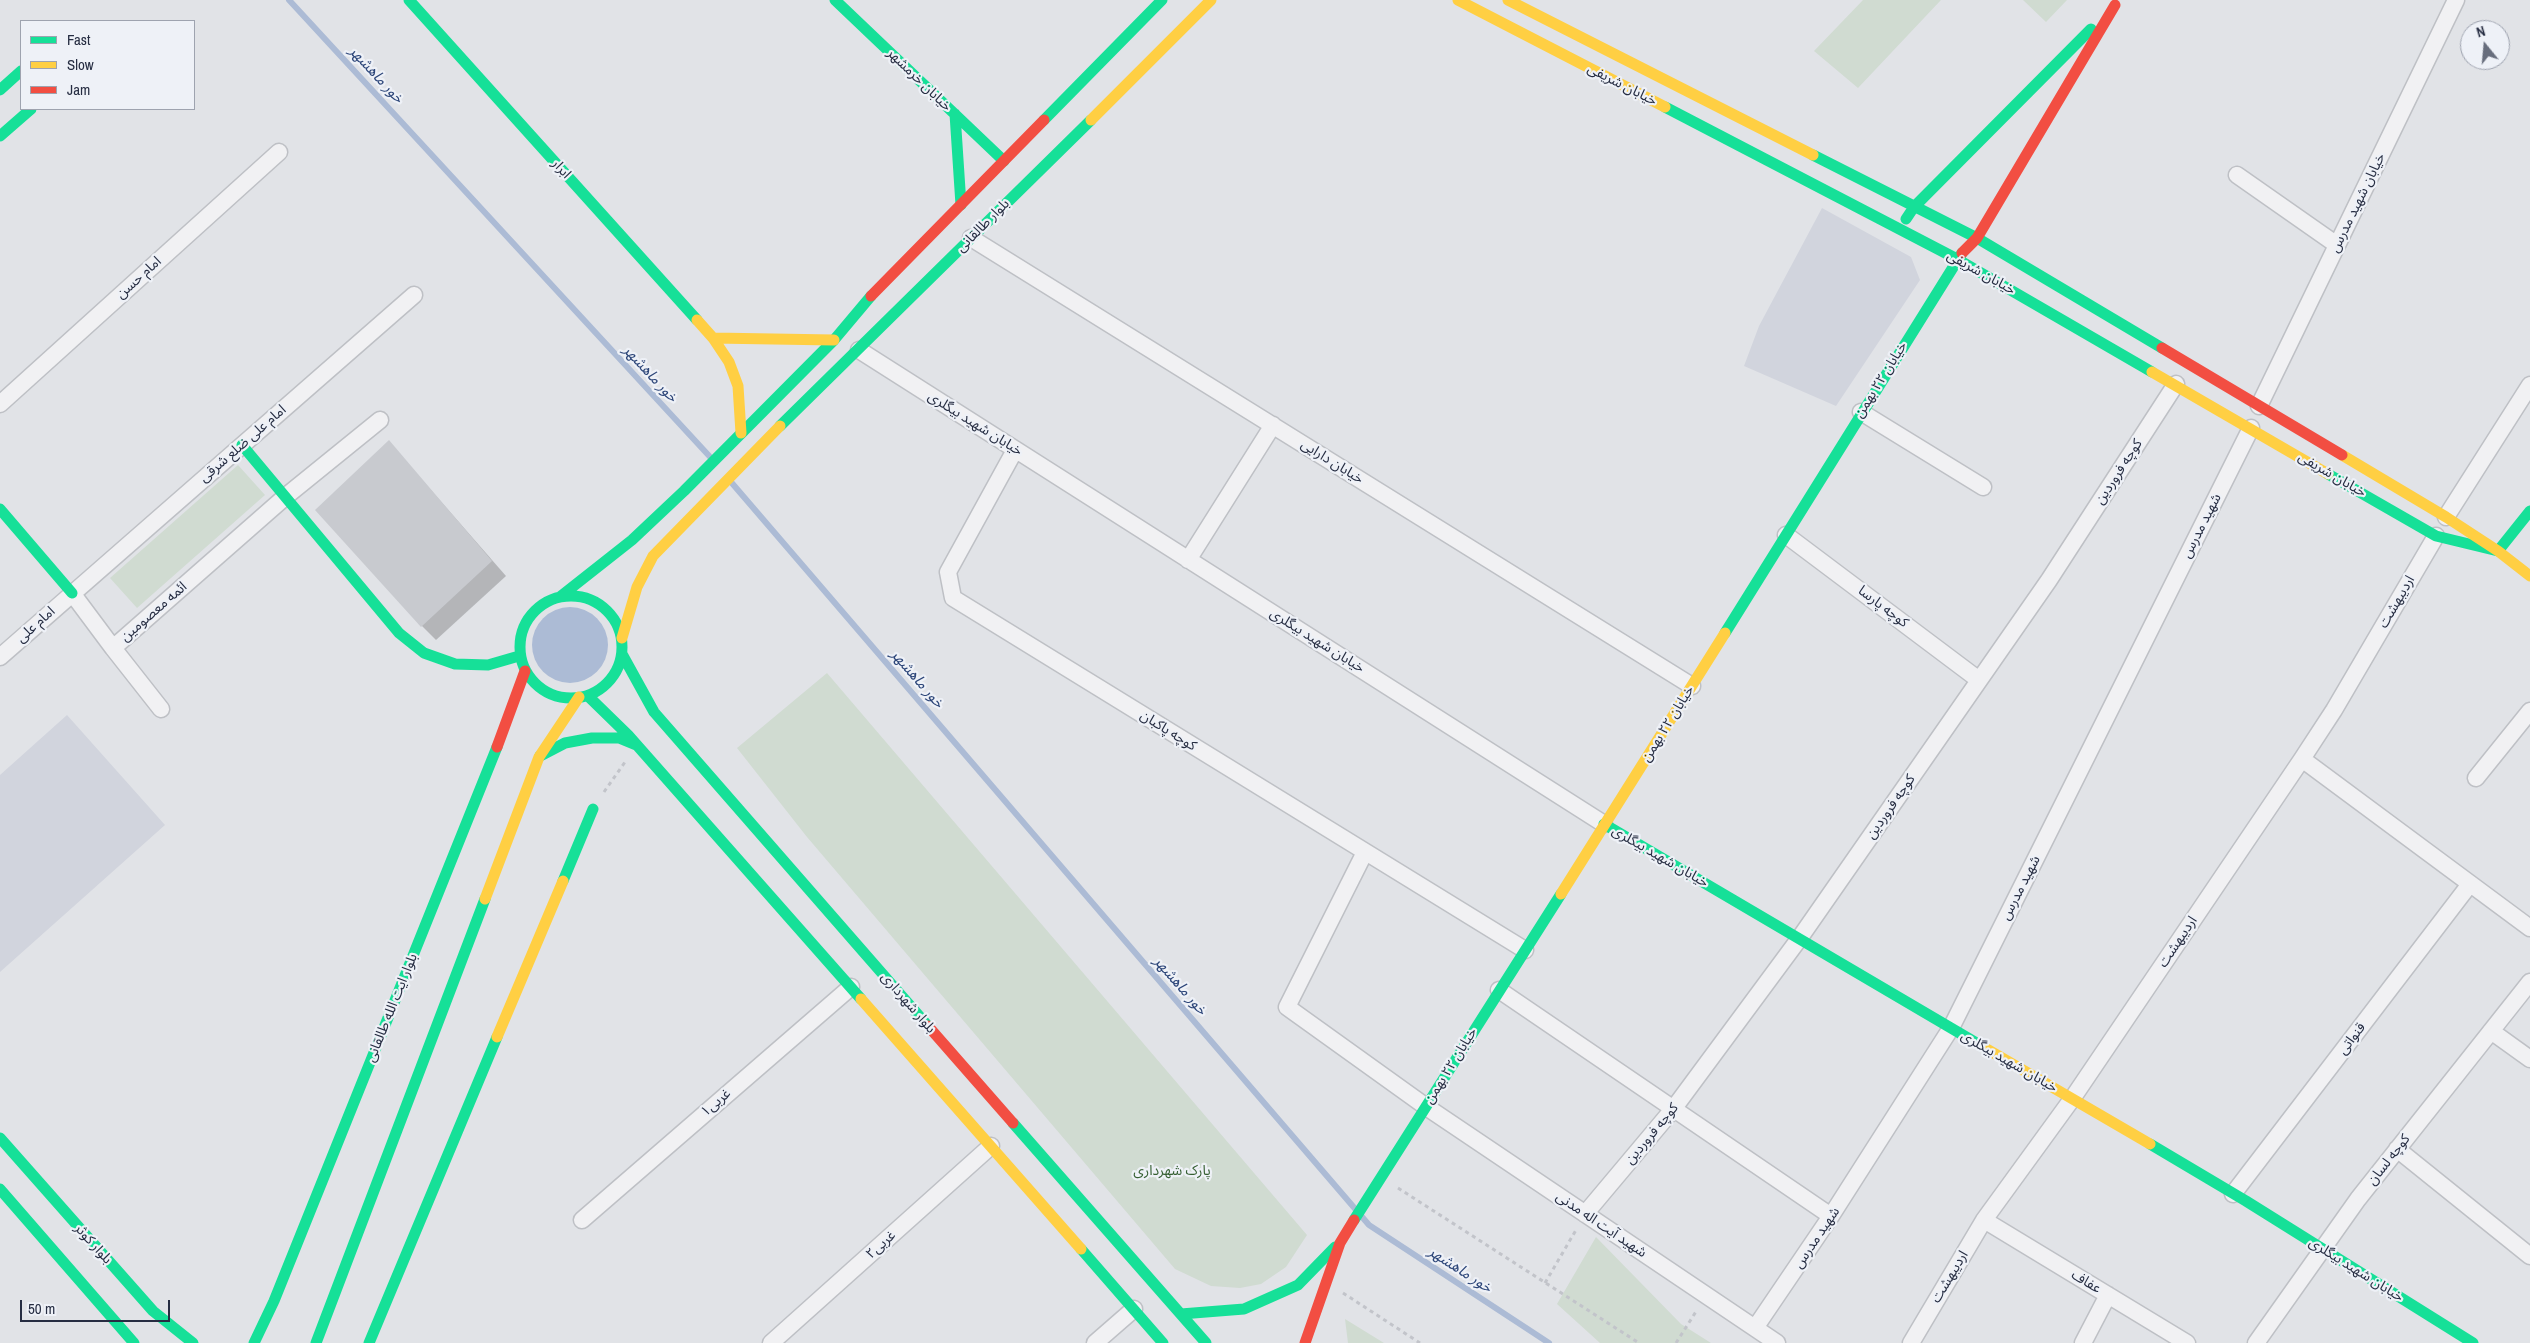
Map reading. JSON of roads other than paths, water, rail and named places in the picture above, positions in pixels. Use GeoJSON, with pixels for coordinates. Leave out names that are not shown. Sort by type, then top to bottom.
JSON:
{"type":"FeatureCollection","features":[{"type":"Feature","properties":{"kind":"main road","name":"ابرار"},"geometry":{"type":"LineString","coordinates":[[409,0],[713,338],[729,362],[738,386],[740,435]]}},
{"type":"Feature","properties":{"kind":"main road","name":"خیابان خرمشهر"},"geometry":{"type":"LineString","coordinates":[[835,0],[1004,161]]}},
{"type":"Feature","properties":{"kind":"main road"},"geometry":{"type":"LineString","coordinates":[[561,596],[632,540],[684,491],[834,340],[861,306],[1162,0]]}},
{"type":"Feature","properties":{"kind":"main road","name":"بلوار طالقانی"},"geometry":{"type":"LineString","coordinates":[[622,638],[637,587],[653,556],[754,451],[859,350],[1211,0]]}},
{"type":"Feature","properties":{"kind":"main road","name":"خیابان شریفی"},"geometry":{"type":"LineString","coordinates":[[1458,0],[1957,258],[2436,536],[2498,551]]}},
{"type":"Feature","properties":{"kind":"main road","name":"خیابان شریفی"},"geometry":{"type":"LineString","coordinates":[[1508,0],[1978,238],[2446,518],[2498,551],[2530,576]]}},
{"type":"Feature","properties":{"kind":"main road"},"geometry":{"type":"LineString","coordinates":[[1900,230],[1914,206],[2118,3]]}},
{"type":"Feature","properties":{"kind":"main road","name":"خیابان ۲۲ بهمن"},"geometry":{"type":"LineString","coordinates":[[1340,1243],[1692,686],[1957,258],[1978,238],[2118,3]]}},
{"type":"Feature","properties":{"kind":"main road"},"geometry":{"type":"LineString","coordinates":[[1594,71],[1604,49]]}},
{"type":"Feature","properties":{"kind":"main road"},"geometry":{"type":"LineString","coordinates":[[0,90],[20,72]]}},
{"type":"Feature","properties":{"kind":"main road"},"geometry":{"type":"LineString","coordinates":[[0,136],[30,110]]}},
{"type":"Feature","properties":{"kind":"main road"},"geometry":{"type":"LineString","coordinates":[[955,114],[960,205]]}},
{"type":"Feature","properties":{"kind":"main road"},"geometry":{"type":"LineString","coordinates":[[713,338],[834,340]]}},
{"type":"Feature","properties":{"kind":"main road"},"geometry":{"type":"LineString","coordinates":[[242,445],[399,633],[424,653],[455,664],[488,665],[519,656]]}},
{"type":"Feature","properties":{"kind":"main road","name":"ائمه معصومین"},"geometry":{"type":"LineString","coordinates":[[0,509],[72,593]]}},
{"type":"Feature","properties":{"kind":"main road"},"geometry":{"type":"LineString","coordinates":[[2498,551],[2530,511]]}},
{"type":"Feature","properties":{"kind":"main road"},"geometry":{"type":"LineString","coordinates":[[316,1343],[539,757],[584,697],[608,683],[618,669],[622,654],[622,638],[616,622],[600,605],[578,596],[561,596],[546,601],[533,611],[524,624],[519,640],[519,656],[525,671],[534,684],[548,693],[564,698],[584,697],[636,745],[710,821],[851,987],[1164,1343]]}},
{"type":"Feature","properties":{"kind":"main road","name":"بلوار شهرداری"},"geometry":{"type":"LineString","coordinates":[[622,654],[654,712],[728,805],[1206,1343]]}},
{"type":"Feature","properties":{"kind":"main road","name":"بلوار ایت الله طالقانی"},"geometry":{"type":"LineString","coordinates":[[254,1343],[278,1292],[500,739],[525,671]]}},
{"type":"Feature","properties":{"kind":"main road"},"geometry":{"type":"LineString","coordinates":[[539,757],[565,743],[592,738],[619,738],[636,745]]}},
{"type":"Feature","properties":{"kind":"main road"},"geometry":{"type":"LineString","coordinates":[[369,1343],[593,809]]}},
{"type":"Feature","properties":{"kind":"main road","name":"خیابان شهید بیگلری"},"geometry":{"type":"LineString","coordinates":[[1604,824],[2233,1194],[2473,1343]]}},
{"type":"Feature","properties":{"kind":"main road","name":"بلوار کوثر"},"geometry":{"type":"LineString","coordinates":[[0,1138],[153,1311],[193,1343]]}},
{"type":"Feature","properties":{"kind":"main road"},"geometry":{"type":"LineString","coordinates":[[0,1189],[134,1343]]}},
{"type":"Feature","properties":{"kind":"main road"},"geometry":{"type":"LineString","coordinates":[[1181,1314],[1244,1309],[1298,1285],[1340,1243]]}},
{"type":"Feature","properties":{"kind":"main road"},"geometry":{"type":"LineString","coordinates":[[1305,1343],[1340,1243]]}},
{"type":"Feature","properties":{"kind":"main road"},"geometry":{"type":"LineString","coordinates":[[176,1330],[178,1343]]}},
{"type":"Feature","properties":{"kind":"street","name":"خیابان شهید مدرس"},"geometry":{"type":"LineString","coordinates":[[2259,406],[2456,0]]}},
{"type":"Feature","properties":{"kind":"street","name":"امام حسن"},"geometry":{"type":"LineString","coordinates":[[0,404],[279,152]]}},
{"type":"Feature","properties":{"kind":"street"},"geometry":{"type":"LineString","coordinates":[[2238,175],[2337,245]]}},
{"type":"Feature","properties":{"kind":"street","name":"خیابان دارایی"},"geometry":{"type":"LineString","coordinates":[[971,238],[1692,686]]}},
{"type":"Feature","properties":{"kind":"street","name":"امام علی ضلع شرقی"},"geometry":{"type":"LineString","coordinates":[[72,593],[414,295]]}},
{"type":"Feature","properties":{"kind":"street","name":"خیابان شهید بیگلری"},"geometry":{"type":"LineString","coordinates":[[859,350],[1604,824]]}},
{"type":"Feature","properties":{"kind":"street","name":"کوچه فروردین"},"geometry":{"type":"LineString","coordinates":[[1585,1214],[1674,1108],[1799,939],[2049,580],[2176,384]]}},
{"type":"Feature","properties":{"kind":"street"},"geometry":{"type":"LineString","coordinates":[[2446,518],[2529,389]]}},
{"type":"Feature","properties":{"kind":"street"},"geometry":{"type":"LineString","coordinates":[[1862,412],[1983,487]]}},
{"type":"Feature","properties":{"kind":"street","name":"ائمه معصومین"},"geometry":{"type":"LineString","coordinates":[[72,593],[113,648],[285,497],[380,420]]}},
{"type":"Feature","properties":{"kind":"street"},"geometry":{"type":"LineString","coordinates":[[1188,560],[1273,425]]}},
{"type":"Feature","properties":{"kind":"street","name":"شهید مدرس"},"geometry":{"type":"LineString","coordinates":[[1755,1328],[1831,1216],[1951,1028],[2251,428]]}},
{"type":"Feature","properties":{"kind":"street","name":"کوچه پاکبان"},"geometry":{"type":"LineString","coordinates":[[1015,450],[948,572],[952,598],[1525,950]]}},
{"type":"Feature","properties":{"kind":"street","name":"کوچه پارسا"},"geometry":{"type":"LineString","coordinates":[[1786,534],[1979,680]]}},
{"type":"Feature","properties":{"kind":"street","name":"اردیبهشت"},"geometry":{"type":"LineString","coordinates":[[1911,1343],[1984,1220],[2072,1099],[2334,710],[2436,536]]}},
{"type":"Feature","properties":{"kind":"street","name":"امام علی"},"geometry":{"type":"LineString","coordinates":[[0,657],[72,593]]}},
{"type":"Feature","properties":{"kind":"street"},"geometry":{"type":"LineString","coordinates":[[113,648],[160,709]]}},
{"type":"Feature","properties":{"kind":"street"},"geometry":{"type":"LineString","coordinates":[[2476,778],[2530,710]]}},
{"type":"Feature","properties":{"kind":"street"},"geometry":{"type":"LineString","coordinates":[[2302,759],[2530,928]]}},
{"type":"Feature","properties":{"kind":"street","name":"شهید آیت اله مدنی"},"geometry":{"type":"LineString","coordinates":[[1365,852],[1287,1007],[1425,1106],[1777,1343]]}},
{"type":"Feature","properties":{"kind":"street","name":"قنواتی"},"geometry":{"type":"LineString","coordinates":[[2233,1194],[2470,884]]}},
{"type":"Feature","properties":{"kind":"street","name":"کوچه لسان"},"geometry":{"type":"LineString","coordinates":[[2256,1343],[2322,1249],[2397,1149],[2530,982]]}},
{"type":"Feature","properties":{"kind":"street","name":"۱غربی"},"geometry":{"type":"LineString","coordinates":[[582,1220],[851,987]]}},
{"type":"Feature","properties":{"kind":"street"},"geometry":{"type":"LineString","coordinates":[[1499,990],[1831,1216]]}},
{"type":"Feature","properties":{"kind":"street"},"geometry":{"type":"LineString","coordinates":[[2491,1031],[2530,1058]]}},
{"type":"Feature","properties":{"kind":"street","name":"۲غربی"},"geometry":{"type":"LineString","coordinates":[[771,1343],[991,1146]]}},
{"type":"Feature","properties":{"kind":"street"},"geometry":{"type":"LineString","coordinates":[[2397,1149],[2530,1256]]}},
{"type":"Feature","properties":{"kind":"street","name":"عفاف"},"geometry":{"type":"LineString","coordinates":[[1984,1220],[2187,1343]]}},
{"type":"Feature","properties":{"kind":"street"},"geometry":{"type":"LineString","coordinates":[[2083,1343],[2108,1295]]}},
{"type":"Feature","properties":{"kind":"street"},"geometry":{"type":"LineString","coordinates":[[1094,1343],[1134,1309]]}},
{"type":"Feature","properties":{"kind":"water"},"geometry":{"type":"Polygon","coordinates":[[[570,607],[585,610],[597,618],[605,630],[608,645],[605,660],[597,672],[585,680],[570,683],[555,680],[543,672],[535,660],[532,645],[535,630],[543,618],[555,610],[570,607]]]}},
{"type":"Feature","properties":{"kind":"waterway","name":"خور ماهشهر"},"geometry":{"type":"LineString","coordinates":[[289,0],[712,459]]}},
{"type":"Feature","properties":{"kind":"waterway","name":"خور ماهشهر"},"geometry":{"type":"LineString","coordinates":[[731,482],[1369,1225],[1549,1343]]}},
{"type":"Feature","properties":{"kind":"park label","name":"پارک شهرداری"},"geometry":{"type":"Point","coordinates":[1172,1171]}}]}
